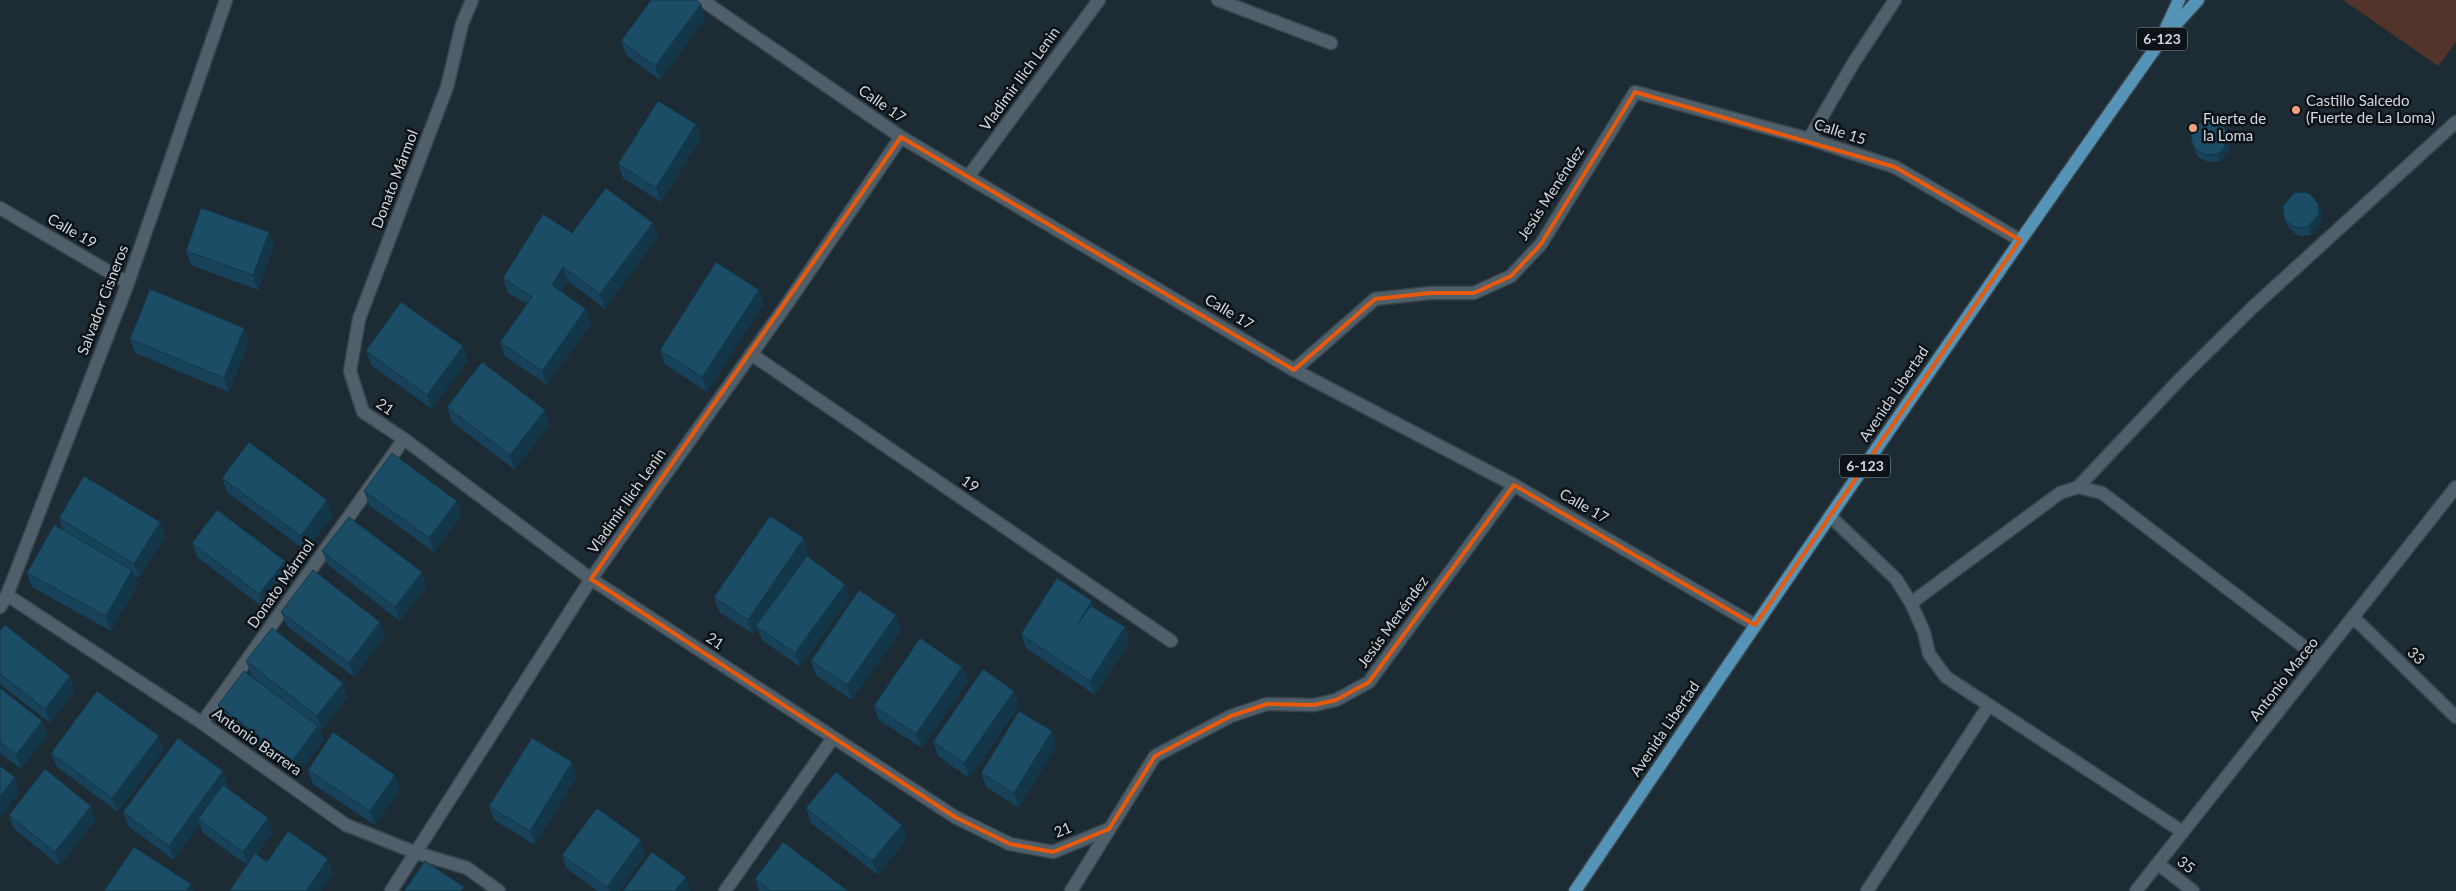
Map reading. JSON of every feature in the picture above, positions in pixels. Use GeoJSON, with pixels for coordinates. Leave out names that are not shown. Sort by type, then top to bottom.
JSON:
{"type":"FeatureCollection","features":[{"type":"Feature","properties":{"kind":"main road","name":"Avenida Libertad"},"geometry":{"type":"LineString","coordinates":[[2159,43],[2180,0]]}},
{"type":"Feature","properties":{"kind":"main road","name":"Avenida Libertad"},"geometry":{"type":"LineString","coordinates":[[1575,891],[1755,625],[2020,240],[2159,43],[2198,0]]}},
{"type":"Feature","properties":{"kind":"street","name":"Salvador Cisneros"},"geometry":{"type":"LineString","coordinates":[[0,607],[7,595],[128,283],[226,0]]}},
{"type":"Feature","properties":{"kind":"street","name":"Donato Mármol"},"geometry":{"type":"LineString","coordinates":[[350,371],[359,319],[447,87],[462,24],[472,0]]}},
{"type":"Feature","properties":{"kind":"street","name":"Calle 17"},"geometry":{"type":"LineString","coordinates":[[702,0],[901,137],[968,177],[1294,370],[1514,485],[1755,625]]}},
{"type":"Feature","properties":{"kind":"street","name":"Vladimir Ilich Lenin"},"geometry":{"type":"LineString","coordinates":[[968,177],[1098,0]]}},
{"type":"Feature","properties":{"kind":"street"},"geometry":{"type":"LineString","coordinates":[[1218,0],[1331,43]]}},
{"type":"Feature","properties":{"kind":"street"},"geometry":{"type":"LineString","coordinates":[[1809,139],[1854,62],[1895,0]]}},
{"type":"Feature","properties":{"kind":"street","name":"Calle 15"},"geometry":{"type":"LineString","coordinates":[[1635,92],[1809,139],[1895,167],[2020,240]]}},
{"type":"Feature","properties":{"kind":"street","name":"Jesús Menéndez"},"geometry":{"type":"LineString","coordinates":[[1294,370],[1375,299],[1430,293],[1474,294],[1511,276],[1540,244],[1635,92]]}},
{"type":"Feature","properties":{"kind":"street"},"geometry":{"type":"LineString","coordinates":[[1911,603],[2060,493],[2078,487],[2180,378],[2246,314],[2456,122]]}},
{"type":"Feature","properties":{"kind":"street","name":"Vladimir Ilich Lenin"},"geometry":{"type":"LineString","coordinates":[[391,891],[591,579],[751,354],[901,137]]}},
{"type":"Feature","properties":{"kind":"street","name":"Calle 19"},"geometry":{"type":"LineString","coordinates":[[0,208],[128,283]]}},
{"type":"Feature","properties":{"kind":"street","name":"19"},"geometry":{"type":"LineString","coordinates":[[751,354],[1171,641]]}},
{"type":"Feature","properties":{"kind":"street","name":"21"},"geometry":{"type":"LineString","coordinates":[[350,371],[363,412],[404,439],[591,579],[955,817],[1010,844],[1053,852],[1109,829]]}},
{"type":"Feature","properties":{"kind":"street","name":"Donato Mármol"},"geometry":{"type":"LineString","coordinates":[[202,723],[404,439]]}},
{"type":"Feature","properties":{"kind":"street","name":"Jesús Menéndez"},"geometry":{"type":"LineString","coordinates":[[1070,891],[1155,756],[1231,716],[1267,704],[1314,705],[1336,700],[1368,682],[1514,485]]}},
{"type":"Feature","properties":{"kind":"street"},"geometry":{"type":"LineString","coordinates":[[2078,487],[2102,493],[2320,659]]}},
{"type":"Feature","properties":{"kind":"street","name":"Antonio Maceo"},"geometry":{"type":"LineString","coordinates":[[2136,891],[2456,487]]}},
{"type":"Feature","properties":{"kind":"street"},"geometry":{"type":"LineString","coordinates":[[1830,516],[1896,579],[1911,603],[1924,632],[1929,654],[1946,677],[2183,832]]}},
{"type":"Feature","properties":{"kind":"street","name":"Antonio Barrera"},"geometry":{"type":"LineString","coordinates":[[7,595],[202,723],[346,825],[417,853],[467,868],[499,891]]}},
{"type":"Feature","properties":{"kind":"street","name":"33"},"geometry":{"type":"LineString","coordinates":[[2353,617],[2456,717]]}},
{"type":"Feature","properties":{"kind":"street"},"geometry":{"type":"LineString","coordinates":[[1867,891],[1990,705]]}},
{"type":"Feature","properties":{"kind":"street"},"geometry":{"type":"LineString","coordinates":[[725,891],[833,738]]}},
{"type":"Feature","properties":{"kind":"street","name":"35"},"geometry":{"type":"LineString","coordinates":[[2158,864],[2193,891]]}},
{"type":"Feature","properties":{"kind":"highlighted area"},"geometry":{"type":"Polygon","coordinates":[[[1635,92],[1895,167],[2020,240],[1755,625],[1514,485],[1369,682],[1336,700],[1314,705],[1267,704],[1231,716],[1155,756],[1109,829],[1053,852],[1010,844],[955,817],[591,579],[901,137],[1294,370],[1375,299],[1430,293],[1474,293],[1511,276],[1541,244],[1635,92]]]}},
{"type":"Feature","properties":{"kind":"shaded area"},"geometry":{"type":"Polygon","coordinates":[[[2343,0],[2456,0],[2456,42],[2438,66],[2343,0]]]}},
{"type":"Feature","properties":{"kind":"building"},"geometry":{"type":"Polygon","coordinates":[[[651,0],[696,0],[701,4],[655,66],[621,41],[651,0]]]}},
{"type":"Feature","properties":{"kind":"building"},"geometry":{"type":"Polygon","coordinates":[[[658,101],[696,124],[656,188],[618,164],[658,101]]]}},
{"type":"Feature","properties":{"kind":"building"},"geometry":{"type":"Polygon","coordinates":[[[2207,119],[2219,121],[2226,130],[2227,141],[2222,151],[2217,154],[2206,155],[2196,150],[2191,139],[2193,128],[2207,119]]]}},
{"type":"Feature","properties":{"kind":"building"},"geometry":{"type":"Polygon","coordinates":[[[606,188],[653,223],[600,294],[563,267],[552,285],[586,309],[542,371],[500,342],[532,297],[503,278],[543,214],[572,233],[606,188]]]}},
{"type":"Feature","properties":{"kind":"building"},"geometry":{"type":"Polygon","coordinates":[[[2305,192],[2310,194],[2318,203],[2319,214],[2308,227],[2297,228],[2284,218],[2283,206],[2294,193],[2305,192]]]}},
{"type":"Feature","properties":{"kind":"building"},"geometry":{"type":"Polygon","coordinates":[[[201,208],[269,232],[253,275],[186,251],[201,208]]]}},
{"type":"Feature","properties":{"kind":"building"},"geometry":{"type":"Polygon","coordinates":[[[716,262],[759,290],[702,377],[660,350],[716,262]]]}},
{"type":"Feature","properties":{"kind":"building"},"geometry":{"type":"Polygon","coordinates":[[[150,289],[244,328],[224,378],[130,339],[150,289]]]}},
{"type":"Feature","properties":{"kind":"building"},"geometry":{"type":"Polygon","coordinates":[[[401,302],[463,346],[427,395],[366,351],[401,302]]]}},
{"type":"Feature","properties":{"kind":"building"},"geometry":{"type":"Polygon","coordinates":[[[482,362],[545,410],[510,455],[447,407],[482,362]]]}},
{"type":"Feature","properties":{"kind":"building"},"geometry":{"type":"Polygon","coordinates":[[[249,442],[327,500],[301,536],[222,478],[249,442]]]}},
{"type":"Feature","properties":{"kind":"building"},"geometry":{"type":"Polygon","coordinates":[[[392,453],[457,501],[429,538],[364,491],[392,453]]]}},
{"type":"Feature","properties":{"kind":"building"},"geometry":{"type":"Polygon","coordinates":[[[84,476],[160,522],[134,564],[59,518],[84,476]]]}},
{"type":"Feature","properties":{"kind":"building"},"geometry":{"type":"Polygon","coordinates":[[[217,510],[285,561],[259,594],[192,543],[217,510]]]}},
{"type":"Feature","properties":{"kind":"building"},"geometry":{"type":"Polygon","coordinates":[[[770,516],[804,538],[748,620],[714,597],[770,516]]]}},
{"type":"Feature","properties":{"kind":"building"},"geometry":{"type":"Polygon","coordinates":[[[349,517],[422,572],[395,607],[322,551],[349,517]]]}},
{"type":"Feature","properties":{"kind":"building"},"geometry":{"type":"Polygon","coordinates":[[[54,525],[132,570],[106,616],[27,573],[54,525]]]}},
{"type":"Feature","properties":{"kind":"building"},"geometry":{"type":"Polygon","coordinates":[[[807,556],[845,584],[795,653],[756,626],[807,556]]]}},
{"type":"Feature","properties":{"kind":"building"},"geometry":{"type":"Polygon","coordinates":[[[313,570],[380,622],[349,663],[281,612],[313,570]]]}},
{"type":"Feature","properties":{"kind":"building"},"geometry":{"type":"Polygon","coordinates":[[[1057,578],[1092,601],[1077,625],[1091,606],[1125,627],[1090,681],[1021,634],[1057,578]]]}},
{"type":"Feature","properties":{"kind":"building"},"geometry":{"type":"Polygon","coordinates":[[[859,590],[896,615],[847,685],[811,661],[859,590]]]}},
{"type":"Feature","properties":{"kind":"building"},"geometry":{"type":"Polygon","coordinates":[[[5,625],[70,676],[45,709],[0,674],[0,631],[5,625]]]}},
{"type":"Feature","properties":{"kind":"building"},"geometry":{"type":"Polygon","coordinates":[[[272,628],[343,683],[317,716],[246,661],[272,628]]]}},
{"type":"Feature","properties":{"kind":"building"},"geometry":{"type":"Polygon","coordinates":[[[920,638],[962,667],[916,734],[874,706],[920,638]]]}},
{"type":"Feature","properties":{"kind":"building"},"geometry":{"type":"Polygon","coordinates":[[[983,669],[1014,691],[964,763],[933,742],[983,669]]]}},
{"type":"Feature","properties":{"kind":"building"},"geometry":{"type":"Polygon","coordinates":[[[244,671],[318,726],[292,761],[218,705],[244,671]]]}},
{"type":"Feature","properties":{"kind":"building"},"geometry":{"type":"Polygon","coordinates":[[[0,688],[42,721],[16,755],[0,742],[0,688]]]}},
{"type":"Feature","properties":{"kind":"building"},"geometry":{"type":"Polygon","coordinates":[[[97,691],[159,736],[112,798],[51,753],[97,691]]]}},
{"type":"Feature","properties":{"kind":"building"},"geometry":{"type":"Polygon","coordinates":[[[1019,711],[1052,731],[1014,793],[981,773],[1019,711]]]}},
{"type":"Feature","properties":{"kind":"building"},"geometry":{"type":"Polygon","coordinates":[[[333,732],[395,775],[370,811],[308,770],[333,732]]]}},
{"type":"Feature","properties":{"kind":"building"},"geometry":{"type":"Polygon","coordinates":[[[178,738],[223,771],[169,846],[123,812],[178,738]]]}},
{"type":"Feature","properties":{"kind":"building"},"geometry":{"type":"Polygon","coordinates":[[[532,738],[572,762],[530,831],[489,806],[532,738]]]}},
{"type":"Feature","properties":{"kind":"building"},"geometry":{"type":"Polygon","coordinates":[[[0,766],[15,777],[0,797],[0,766]]]}},
{"type":"Feature","properties":{"kind":"building"},"geometry":{"type":"Polygon","coordinates":[[[45,769],[91,806],[55,852],[9,815],[45,769]]]}},
{"type":"Feature","properties":{"kind":"building"},"geometry":{"type":"Polygon","coordinates":[[[836,772],[902,825],[872,861],[806,808],[836,772]]]}},
{"type":"Feature","properties":{"kind":"building"},"geometry":{"type":"Polygon","coordinates":[[[223,785],[268,818],[243,852],[198,819],[223,785]]]}},
{"type":"Feature","properties":{"kind":"building"},"geometry":{"type":"Polygon","coordinates":[[[597,808],[641,840],[607,887],[562,855],[597,808]]]}},
{"type":"Feature","properties":{"kind":"building"},"geometry":{"type":"Polygon","coordinates":[[[288,831],[328,859],[306,891],[231,891],[255,853],[267,862],[288,831]]]}},
{"type":"Feature","properties":{"kind":"building"},"geometry":{"type":"Polygon","coordinates":[[[783,842],[848,891],[771,891],[755,879],[783,842]]]}},
{"type":"Feature","properties":{"kind":"building"},"geometry":{"type":"Polygon","coordinates":[[[134,847],[191,884],[186,891],[104,891],[134,847]]]}},
{"type":"Feature","properties":{"kind":"building"},"geometry":{"type":"Polygon","coordinates":[[[652,852],[686,877],[675,891],[623,891],[652,852]]]}},
{"type":"Feature","properties":{"kind":"building"},"geometry":{"type":"Polygon","coordinates":[[[425,861],[464,887],[461,891],[404,891],[425,861]]]}},
{"type":"Feature","properties":{"kind":"place","name":"Castillo Salcedo (Fuerte de La Loma)"},"geometry":{"type":"Point","coordinates":[2296,110]}},
{"type":"Feature","properties":{"kind":"place","name":"Fuerte de la Loma"},"geometry":{"type":"Point","coordinates":[2193,128]}}]}
